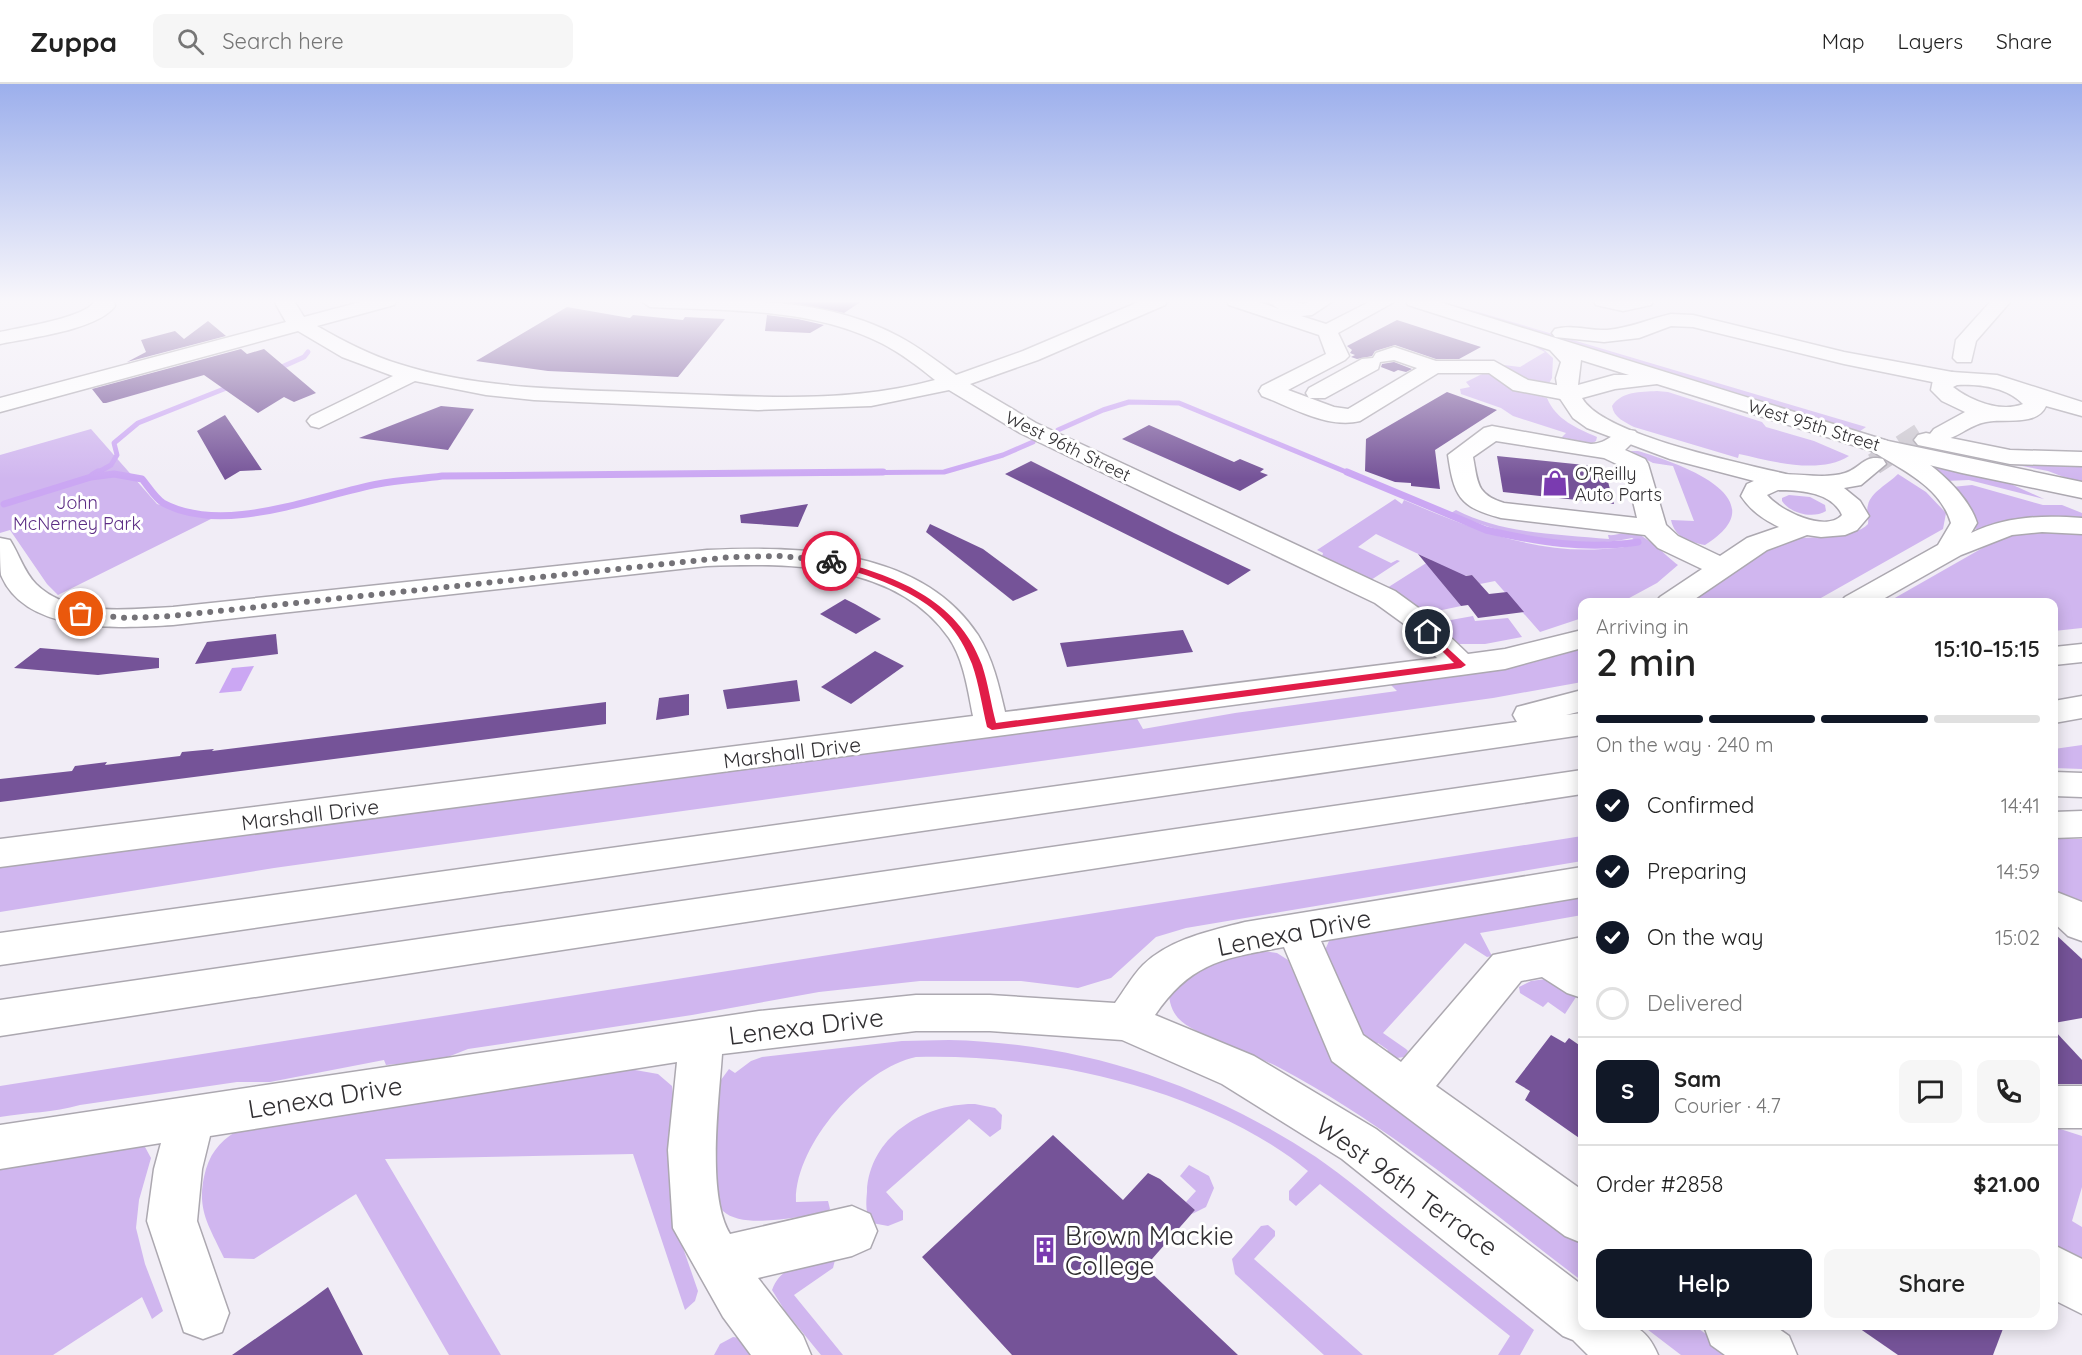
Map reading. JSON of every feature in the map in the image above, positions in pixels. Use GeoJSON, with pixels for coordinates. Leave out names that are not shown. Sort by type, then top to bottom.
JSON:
{"type":"FeatureCollection","features":[{"type":"Feature","properties":{"kind":"main road"},"geometry":{"type":"LineString","coordinates":[[0,405],[166,360]]}},
{"type":"Feature","properties":{"kind":"main road"},"geometry":{"type":"LineString","coordinates":[[374,360],[413,374],[520,392],[768,403],[856,401],[953,383],[979,376],[1017,360]]}},
{"type":"Feature","properties":{"kind":"main road","name":"West 96th Street"},"geometry":{"type":"LineString","coordinates":[[920,360],[953,383],[1028,428],[1385,597],[1414,618],[1461,665]]}},
{"type":"Feature","properties":{"kind":"main road"},"geometry":{"type":"LineString","coordinates":[[1330,360],[1270,391],[1330,414],[1352,416],[1434,367]]}},
{"type":"Feature","properties":{"kind":"main road"},"geometry":{"type":"LineString","coordinates":[[1300,402],[1375,360]]}},
{"type":"Feature","properties":{"kind":"main road"},"geometry":{"type":"LineString","coordinates":[[1416,360],[1434,367],[1494,367],[1521,385],[1571,394],[1614,382],[1674,371],[1703,375]]}},
{"type":"Feature","properties":{"kind":"main road"},"geometry":{"type":"LineString","coordinates":[[1571,360],[1573,366],[1567,385],[1573,404],[1636,464],[1653,528],[1668,542],[1722,568]]}},
{"type":"Feature","properties":{"kind":"main road","name":"West 95th Street"},"geometry":{"type":"LineString","coordinates":[[1635,360],[1674,371],[1882,460],[1926,458],[2082,490]]}},
{"type":"Feature","properties":{"kind":"main road","name":"West 95th Street"},"geometry":{"type":"LineString","coordinates":[[1643,360],[1932,434],[2008,475],[2082,506]]}},
{"type":"Feature","properties":{"kind":"main road"},"geometry":{"type":"LineString","coordinates":[[1851,360],[1952,392],[1997,412]]}},
{"type":"Feature","properties":{"kind":"main road"},"geometry":{"type":"LineString","coordinates":[[319,421],[413,374]]}},
{"type":"Feature","properties":{"kind":"main road"},"geometry":{"type":"LineString","coordinates":[[1952,392],[1993,382],[2027,400],[2082,410]]}},
{"type":"Feature","properties":{"kind":"main road"},"geometry":{"type":"LineString","coordinates":[[1932,434],[1951,410],[1952,392]]}},
{"type":"Feature","properties":{"kind":"main road"},"geometry":{"type":"LineString","coordinates":[[1932,434],[1969,418],[1997,412],[2021,413],[2027,400]]}},
{"type":"Feature","properties":{"kind":"main road"},"geometry":{"type":"LineString","coordinates":[[1653,528],[1501,510],[1478,504],[1468,494],[1460,455],[1492,434],[1556,447],[1617,444],[1677,452],[1834,494],[1854,510],[1856,516],[1853,522],[1846,526],[1827,528],[1805,526],[1776,517],[1724,476],[1677,452]]}},
{"type":"Feature","properties":{"kind":"main road"},"geometry":{"type":"LineString","coordinates":[[1932,434],[2010,457],[2082,459]]}},
{"type":"Feature","properties":{"kind":"main road"},"geometry":{"type":"LineString","coordinates":[[1757,544],[1762,519],[1756,500],[1756,489],[1763,485],[1852,480],[1882,460]]}},
{"type":"Feature","properties":{"kind":"main road"},"geometry":{"type":"LineString","coordinates":[[1854,510],[1862,492],[1882,460]]}},
{"type":"Feature","properties":{"kind":"main road"},"geometry":{"type":"LineString","coordinates":[[1882,460],[1939,484],[1959,504],[1964,523],[1953,539],[1951,549]]}},
{"type":"Feature","properties":{"kind":"main road"},"geometry":{"type":"LineString","coordinates":[[1864,598],[1951,549],[1969,545],[2004,529],[2049,525],[2082,526]]}},
{"type":"Feature","properties":{"kind":"main road"},"geometry":{"type":"LineString","coordinates":[[1677,598],[1757,544],[1793,533],[1805,526]]}},
{"type":"Feature","properties":{"kind":"main road"},"geometry":{"type":"LineString","coordinates":[[0,546],[25,589],[42,602],[68,612],[126,618],[172,616],[707,558],[773,555],[833,562],[895,581],[925,598],[944,613],[964,637],[977,664],[992,727]]}},
{"type":"Feature","properties":{"kind":"main road","name":"Marshall Drive"},"geometry":{"type":"LineString","coordinates":[[0,853],[1461,665],[1504,659],[1578,640]]}},
{"type":"Feature","properties":{"kind":"main road"},"geometry":{"type":"LineString","coordinates":[[2058,656],[2082,653]]}},
{"type":"Feature","properties":{"kind":"main road"},"geometry":{"type":"LineString","coordinates":[[1419,748],[1578,701]]}},
{"type":"Feature","properties":{"kind":"main road"},"geometry":{"type":"LineString","coordinates":[[2058,711],[2082,708]]}},
{"type":"Feature","properties":{"kind":"main road"},"geometry":{"type":"LineString","coordinates":[[0,949],[1578,725]]}},
{"type":"Feature","properties":{"kind":"main road"},"geometry":{"type":"LineString","coordinates":[[0,1018],[1578,783]]}},
{"type":"Feature","properties":{"kind":"main road"},"geometry":{"type":"LineString","coordinates":[[2058,784],[2082,784]]}},
{"type":"Feature","properties":{"kind":"main road"},"geometry":{"type":"LineString","coordinates":[[2058,825],[2082,824]]}},
{"type":"Feature","properties":{"kind":"main road","name":"Lenexa Drive"},"geometry":{"type":"LineString","coordinates":[[0,1147],[701,1039],[916,1013],[990,1013],[1126,1022],[1158,977],[1197,951],[1245,938],[1578,883]]}},
{"type":"Feature","properties":{"kind":"main road"},"geometry":{"type":"LineString","coordinates":[[2058,908],[2069,913],[2082,925]]}},
{"type":"Feature","properties":{"kind":"main road"},"geometry":{"type":"LineString","coordinates":[[1296,929],[1347,1048],[1578,1216]]}},
{"type":"Feature","properties":{"kind":"main road"},"geometry":{"type":"LineString","coordinates":[[1405,1090],[1508,967],[1564,956],[1578,975]]}},
{"type":"Feature","properties":{"kind":"main road","name":"West 96th Terrace"},"geometry":{"type":"LineString","coordinates":[[1126,1022],[1238,1070],[1359,1144],[1578,1314]]}},
{"type":"Feature","properties":{"kind":"main road"},"geometry":{"type":"LineString","coordinates":[[701,1039],[692,1150],[698,1228],[741,1299],[784,1355]]}},
{"type":"Feature","properties":{"kind":"main road"},"geometry":{"type":"LineString","coordinates":[[2058,1107],[2082,1107]]}},
{"type":"Feature","properties":{"kind":"main road"},"geometry":{"type":"LineString","coordinates":[[191,1118],[178,1168],[172,1221],[203,1313]]}},
{"type":"Feature","properties":{"kind":"main road"},"geometry":{"type":"LineString","coordinates":[[718,1262],[852,1231]]}},
{"type":"Feature","properties":{"kind":"main road"},"geometry":{"type":"LineString","coordinates":[[2058,1273],[2082,1288]]}},
{"type":"Feature","properties":{"kind":"main road"},"geometry":{"type":"LineString","coordinates":[[1599,1330],[1631,1355]]}},
{"type":"Feature","properties":{"kind":"main road"},"geometry":{"type":"LineString","coordinates":[[1736,1330],[1770,1355]]}},
{"type":"Feature","properties":{"kind":"green space"},"geometry":{"type":"Polygon","coordinates":[[[1531,360],[1553,360],[1552,378],[1548,385],[1523,379],[1504,365],[1520,367],[1531,360]]]}},
{"type":"Feature","properties":{"kind":"green space"},"geometry":{"type":"Polygon","coordinates":[[[1622,360],[1641,360],[1866,427],[1856,434],[1622,360]]]}},
{"type":"Feature","properties":{"kind":"green space"},"geometry":{"type":"Polygon","coordinates":[[[1490,373],[1527,393],[1547,398],[1562,418],[1597,437],[1596,441],[1587,446],[1560,439],[1566,433],[1513,416],[1501,408],[1461,394],[1460,389],[1470,387],[1466,382],[1482,374],[1490,373]]]}},
{"type":"Feature","properties":{"kind":"green space"},"geometry":{"type":"Polygon","coordinates":[[[1638,392],[1668,392],[1762,422],[1766,427],[1814,441],[1849,456],[1837,462],[1809,466],[1780,463],[1739,454],[1738,458],[1634,427],[1620,419],[1613,410],[1612,406],[1621,397],[1638,392]]]}},
{"type":"Feature","properties":{"kind":"green space","name":"John McNerney Park"},"geometry":{"type":"Polygon","coordinates":[[[91,429],[157,504],[213,518],[58,595],[47,584],[10,530],[0,533],[0,455],[91,429]]]}},
{"type":"Feature","properties":{"kind":"green space"},"geometry":{"type":"Polygon","coordinates":[[[1630,451],[1638,451],[1676,464],[1715,485],[1728,498],[1732,512],[1726,528],[1705,545],[1688,541],[1679,535],[1671,520],[1694,521],[1673,466],[1653,463],[1630,451]]]}},
{"type":"Feature","properties":{"kind":"green space"},"geometry":{"type":"Polygon","coordinates":[[[2017,465],[2082,466],[2082,484],[2048,471],[2017,465]]]}},
{"type":"Feature","properties":{"kind":"green space"},"geometry":{"type":"Polygon","coordinates":[[[1936,467],[2004,481],[2044,499],[1969,480],[1945,481],[1930,472],[1936,467]]]}},
{"type":"Feature","properties":{"kind":"green space"},"geometry":{"type":"Polygon","coordinates":[[[1898,474],[1926,492],[1946,513],[1943,529],[1821,598],[1696,598],[1775,545],[1782,545],[1779,543],[1787,539],[1842,535],[1861,529],[1868,524],[1867,507],[1880,488],[1898,474]]]}},
{"type":"Feature","properties":{"kind":"green space"},"geometry":{"type":"Polygon","coordinates":[[[1972,485],[2043,505],[2062,505],[2082,513],[2082,521],[1978,530],[1974,528],[1973,516],[1968,505],[1952,487],[1972,485]]]}},
{"type":"Feature","properties":{"kind":"green space"},"geometry":{"type":"Polygon","coordinates":[[[1789,495],[1810,497],[1825,505],[1826,511],[1815,515],[1796,512],[1782,501],[1782,498],[1789,495]]]}},
{"type":"Feature","properties":{"kind":"green space"},"geometry":{"type":"Polygon","coordinates":[[[1395,499],[1402,504],[1404,500],[1476,529],[1526,543],[1551,547],[1603,549],[1626,547],[1639,543],[1632,538],[1586,543],[1540,539],[1494,528],[1451,513],[1456,510],[1492,524],[1531,532],[1609,539],[1608,535],[1636,533],[1678,565],[1657,583],[1629,598],[1578,598],[1578,619],[1540,632],[1495,581],[1480,584],[1472,575],[1439,579],[1461,606],[1423,614],[1387,588],[1431,560],[1376,534],[1358,547],[1391,563],[1400,561],[1371,580],[1322,557],[1323,553],[1317,550],[1395,499]]]}},
{"type":"Feature","properties":{"kind":"green space"},"geometry":{"type":"Polygon","coordinates":[[[2040,531],[2082,532],[2082,628],[2058,631],[2058,598],[1895,598],[2000,538],[2040,531]]]}},
{"type":"Feature","properties":{"kind":"green space"},"geometry":{"type":"Polygon","coordinates":[[[1473,616],[1475,621],[1508,618],[1522,637],[1485,644],[1452,644],[1434,623],[1473,616]]]}},
{"type":"Feature","properties":{"kind":"green space"},"geometry":{"type":"Polygon","coordinates":[[[1578,650],[1578,683],[1493,698],[274,868],[0,912],[0,866],[1135,715],[1143,729],[1235,713],[1397,691],[1391,685],[1531,663],[1578,650]]]}},
{"type":"Feature","properties":{"kind":"green space"},"geometry":{"type":"Polygon","coordinates":[[[2082,745],[2082,769],[2058,768],[2058,748],[2082,745]]]}},
{"type":"Feature","properties":{"kind":"green space"},"geometry":{"type":"Polygon","coordinates":[[[1578,837],[1578,862],[1186,928],[1156,937],[1111,978],[1078,988],[1021,981],[920,981],[819,992],[692,1015],[468,1049],[440,1060],[386,1065],[384,1060],[270,1082],[237,1082],[80,1105],[60,1110],[0,1117],[0,1086],[1578,837]]]}},
{"type":"Feature","properties":{"kind":"green space"},"geometry":{"type":"Polygon","coordinates":[[[2058,839],[2082,839],[2082,904],[2058,893],[2058,839]]]}},
{"type":"Feature","properties":{"kind":"green space"},"geometry":{"type":"Polygon","coordinates":[[[1578,893],[1578,916],[1480,933],[1492,956],[1487,957],[1465,943],[1383,1033],[1408,1051],[1404,1057],[1397,1058],[1384,1054],[1388,1050],[1378,1043],[1374,1047],[1364,1038],[1325,950],[1329,941],[1346,935],[1578,893]]]}},
{"type":"Feature","properties":{"kind":"green space"},"geometry":{"type":"Polygon","coordinates":[[[1262,951],[1277,953],[1288,960],[1325,1046],[1346,1070],[1578,1241],[1578,1278],[1436,1168],[1360,1115],[1280,1068],[1186,1025],[1178,1018],[1171,1006],[1169,993],[1186,968],[1262,951]]]}},
{"type":"Feature","properties":{"kind":"green space"},"geometry":{"type":"Polygon","coordinates":[[[1546,979],[1576,997],[1565,1014],[1548,1002],[1543,1007],[1520,993],[1519,987],[1531,981],[1546,979]]]}},
{"type":"Feature","properties":{"kind":"green space"},"geometry":{"type":"Polygon","coordinates":[[[949,1040],[1047,1049],[1094,1059],[1141,1072],[1231,1108],[1274,1131],[1327,1165],[1534,1330],[1520,1355],[1498,1355],[1510,1336],[1320,1184],[1296,1206],[1289,1200],[1289,1191],[1308,1171],[1268,1142],[1223,1118],[1174,1098],[1122,1082],[1070,1070],[1017,1062],[965,1057],[916,1057],[895,1064],[874,1076],[854,1093],[819,1134],[806,1157],[798,1180],[796,1202],[828,1201],[830,1209],[826,1213],[758,1221],[732,1217],[721,1209],[712,1189],[718,1084],[729,1069],[735,1073],[751,1061],[762,1057],[902,1041],[949,1040]]]}},
{"type":"Feature","properties":{"kind":"green space"},"geometry":{"type":"Polygon","coordinates":[[[618,1067],[658,1074],[672,1086],[674,1105],[673,1219],[698,1291],[695,1301],[685,1310],[633,1154],[385,1159],[501,1355],[449,1355],[356,1194],[254,1259],[224,1258],[208,1225],[202,1195],[206,1169],[220,1145],[242,1128],[618,1067]]]}},
{"type":"Feature","properties":{"kind":"green space"},"geometry":{"type":"Polygon","coordinates":[[[975,1104],[995,1108],[1002,1115],[1001,1129],[990,1137],[969,1119],[886,1192],[903,1211],[903,1220],[888,1226],[872,1223],[866,1204],[870,1172],[878,1155],[889,1140],[919,1117],[956,1105],[975,1104]]]}},
{"type":"Feature","properties":{"kind":"green space"},"geometry":{"type":"Polygon","coordinates":[[[2058,1128],[2082,1136],[2082,1187],[2072,1221],[2082,1227],[2082,1266],[2058,1251],[2058,1128]]]}},
{"type":"Feature","properties":{"kind":"green space"},"geometry":{"type":"Polygon","coordinates":[[[136,1144],[145,1147],[151,1158],[139,1200],[136,1228],[145,1264],[163,1311],[152,1319],[142,1297],[53,1355],[0,1355],[0,1159],[136,1144]]]}},
{"type":"Feature","properties":{"kind":"green space"},"geometry":{"type":"Polygon","coordinates":[[[1189,1165],[1209,1176],[1214,1188],[1206,1207],[1192,1214],[1195,1210],[1186,1202],[1196,1191],[1180,1176],[1189,1165]]]}},
{"type":"Feature","properties":{"kind":"green space"},"geometry":{"type":"Polygon","coordinates":[[[1268,1225],[1275,1231],[1275,1236],[1254,1259],[1363,1355],[1324,1355],[1235,1274],[1232,1259],[1261,1226],[1268,1225]]]}},
{"type":"Feature","properties":{"kind":"green space"},"geometry":{"type":"Polygon","coordinates":[[[835,1260],[833,1268],[794,1295],[843,1355],[821,1355],[785,1311],[772,1290],[783,1274],[790,1269],[835,1260]]]}},
{"type":"Feature","properties":{"kind":"green space"},"geometry":{"type":"Polygon","coordinates":[[[1648,1330],[1700,1330],[1734,1355],[1681,1355],[1648,1330]]]}},
{"type":"Feature","properties":{"kind":"green space"},"geometry":{"type":"Polygon","coordinates":[[[733,1337],[740,1338],[759,1355],[714,1355],[720,1344],[733,1337]]]}},
{"type":"Feature","properties":{"kind":"shaded area"},"geometry":{"type":"Polygon","coordinates":[[[254,666],[241,691],[219,693],[232,668],[254,666]]]}},
{"type":"Feature","properties":{"kind":"building"},"geometry":{"type":"Polygon","coordinates":[[[199,360],[277,360],[316,393],[294,402],[284,397],[258,413],[204,375],[106,403],[103,403],[92,389],[199,360]]]}},
{"type":"Feature","properties":{"kind":"building"},"geometry":{"type":"Polygon","coordinates":[[[692,360],[678,377],[548,371],[476,361],[692,360]]]}},
{"type":"Feature","properties":{"kind":"building"},"geometry":{"type":"Polygon","coordinates":[[[1394,362],[1412,369],[1406,372],[1398,370],[1394,372],[1381,367],[1382,364],[1394,362]]]}},
{"type":"Feature","properties":{"kind":"building"},"geometry":{"type":"Polygon","coordinates":[[[1447,392],[1497,410],[1435,450],[1440,489],[1411,486],[1411,483],[1395,482],[1365,471],[1366,439],[1447,392]]]}},
{"type":"Feature","properties":{"kind":"building"},"geometry":{"type":"Polygon","coordinates":[[[441,406],[474,409],[448,450],[359,438],[441,406]]]}},
{"type":"Feature","properties":{"kind":"building"},"geometry":{"type":"Polygon","coordinates":[[[225,415],[262,470],[240,471],[225,480],[197,431],[225,415]]]}},
{"type":"Feature","properties":{"kind":"building"},"geometry":{"type":"Polygon","coordinates":[[[1149,425],[1234,462],[1240,459],[1264,469],[1260,472],[1268,475],[1240,491],[1122,439],[1149,425]]]}},
{"type":"Feature","properties":{"kind":"building","name":"O'Reilly Auto Parts"},"geometry":{"type":"Polygon","coordinates":[[[1497,456],[1604,467],[1614,504],[1503,492],[1497,456]]]}},
{"type":"Feature","properties":{"kind":"building"},"geometry":{"type":"Polygon","coordinates":[[[1031,461],[1251,570],[1228,585],[1005,474],[1031,461]]]}},
{"type":"Feature","properties":{"kind":"building"},"geometry":{"type":"Polygon","coordinates":[[[808,504],[798,527],[741,523],[740,515],[808,504]]]}},
{"type":"Feature","properties":{"kind":"building"},"geometry":{"type":"Polygon","coordinates":[[[930,524],[983,549],[1038,590],[1013,601],[926,532],[930,524]]]}},
{"type":"Feature","properties":{"kind":"building"},"geometry":{"type":"Polygon","coordinates":[[[1418,554],[1466,576],[1472,575],[1489,594],[1507,592],[1524,612],[1478,618],[1468,605],[1461,606],[1418,554]]]}},
{"type":"Feature","properties":{"kind":"building"},"geometry":{"type":"Polygon","coordinates":[[[845,599],[881,619],[856,634],[820,614],[845,599]]]}},
{"type":"Feature","properties":{"kind":"building"},"geometry":{"type":"Polygon","coordinates":[[[1183,630],[1193,652],[1067,667],[1060,643],[1183,630]]]}},
{"type":"Feature","properties":{"kind":"building"},"geometry":{"type":"Polygon","coordinates":[[[276,634],[278,654],[195,664],[207,642],[276,634]]]}},
{"type":"Feature","properties":{"kind":"building"},"geometry":{"type":"Polygon","coordinates":[[[40,648],[159,658],[159,668],[98,675],[14,668],[40,648]]]}},
{"type":"Feature","properties":{"kind":"building"},"geometry":{"type":"Polygon","coordinates":[[[875,651],[904,666],[851,704],[821,687],[875,651]]]}},
{"type":"Feature","properties":{"kind":"building"},"geometry":{"type":"Polygon","coordinates":[[[797,680],[800,701],[727,709],[723,690],[797,680]]]}},
{"type":"Feature","properties":{"kind":"building"},"geometry":{"type":"Polygon","coordinates":[[[689,694],[689,715],[656,720],[659,698],[689,694]]]}},
{"type":"Feature","properties":{"kind":"building"},"geometry":{"type":"Polygon","coordinates":[[[606,702],[606,724],[0,802],[0,779],[72,771],[75,766],[107,762],[105,765],[180,756],[182,752],[214,749],[212,751],[606,702]]]}},
{"type":"Feature","properties":{"kind":"building"},"geometry":{"type":"Polygon","coordinates":[[[2058,937],[2082,959],[2082,1018],[2058,1022],[2058,937]]]}},
{"type":"Feature","properties":{"kind":"building"},"geometry":{"type":"Polygon","coordinates":[[[2058,1034],[2082,1060],[2082,1084],[2058,1084],[2058,1034]]]}},
{"type":"Feature","properties":{"kind":"building"},"geometry":{"type":"Polygon","coordinates":[[[1551,1035],[1565,1043],[1569,1038],[1578,1044],[1578,1137],[1525,1100],[1530,1091],[1515,1082],[1551,1035]]]}},
{"type":"Feature","properties":{"kind":"building","name":"Brown Mackie College"},"geometry":{"type":"Polygon","coordinates":[[[1053,1135],[1123,1200],[1148,1173],[1160,1179],[1195,1210],[1145,1267],[1238,1355],[1012,1355],[922,1257],[1053,1135]]]}},
{"type":"Feature","properties":{"kind":"building"},"geometry":{"type":"Polygon","coordinates":[[[328,1287],[363,1355],[232,1355],[305,1304],[328,1287]]]}},
{"type":"Feature","properties":{"kind":"building"},"geometry":{"type":"Polygon","coordinates":[[[1862,1330],[2002,1330],[1993,1355],[1898,1355],[1862,1330]]]}},
{"type":"Feature","properties":{"kind":"waterway"},"geometry":{"type":"LineString","coordinates":[[275,370],[297,360]]}},
{"type":"Feature","properties":{"kind":"waterway"},"geometry":{"type":"LineString","coordinates":[[95,474],[111,465],[117,455],[114,443],[138,423],[234,385]]}},
{"type":"Feature","properties":{"kind":"waterway"},"geometry":{"type":"LineString","coordinates":[[1058,430],[1103,410],[1129,402],[1179,403],[1351,474]]}},
{"type":"Feature","properties":{"kind":"waterway"},"geometry":{"type":"LineString","coordinates":[[695,474],[944,472],[1003,455],[1033,442]]}},
{"type":"Feature","properties":{"kind":"waterway"},"geometry":{"type":"LineString","coordinates":[[93,475],[98,472]]}},
{"type":"Feature","properties":{"kind":"waterway"},"geometry":{"type":"LineString","coordinates":[[4,504],[91,477],[114,474],[142,479],[163,503],[187,512],[213,516],[241,515],[270,510],[378,484],[442,476],[883,472]]}},
{"type":"Feature","properties":{"kind":"waterway"},"geometry":{"type":"LineString","coordinates":[[1347,472],[1486,530],[1562,544],[1599,545],[1638,542]]}},
{"type":"Feature","properties":{"kind":"tunnel"},"geometry":{"type":"LineString","coordinates":[[1874,464],[1928,429]]}},
{"type":"Feature","properties":{"kind":"way so far"},"geometry":{"type":"LineString","coordinates":[[81,614],[126,618],[172,616],[707,558],[781,556],[831,561]]}},
{"type":"Feature","properties":{"kind":"place","name":"O'Reilly Auto Parts"},"geometry":{"type":"Point","coordinates":[1555,483]}},
{"type":"Feature","properties":{"kind":"place","name":"Brown Mackie College"},"geometry":{"type":"Point","coordinates":[1045,1250]}},
{"type":"Feature","properties":{"kind":"route"},"geometry":{"type":"LineString","coordinates":[[831,561],[895,581],[925,598],[955,624],[977,664],[992,727],[1461,665],[1428,632]]}}]}
